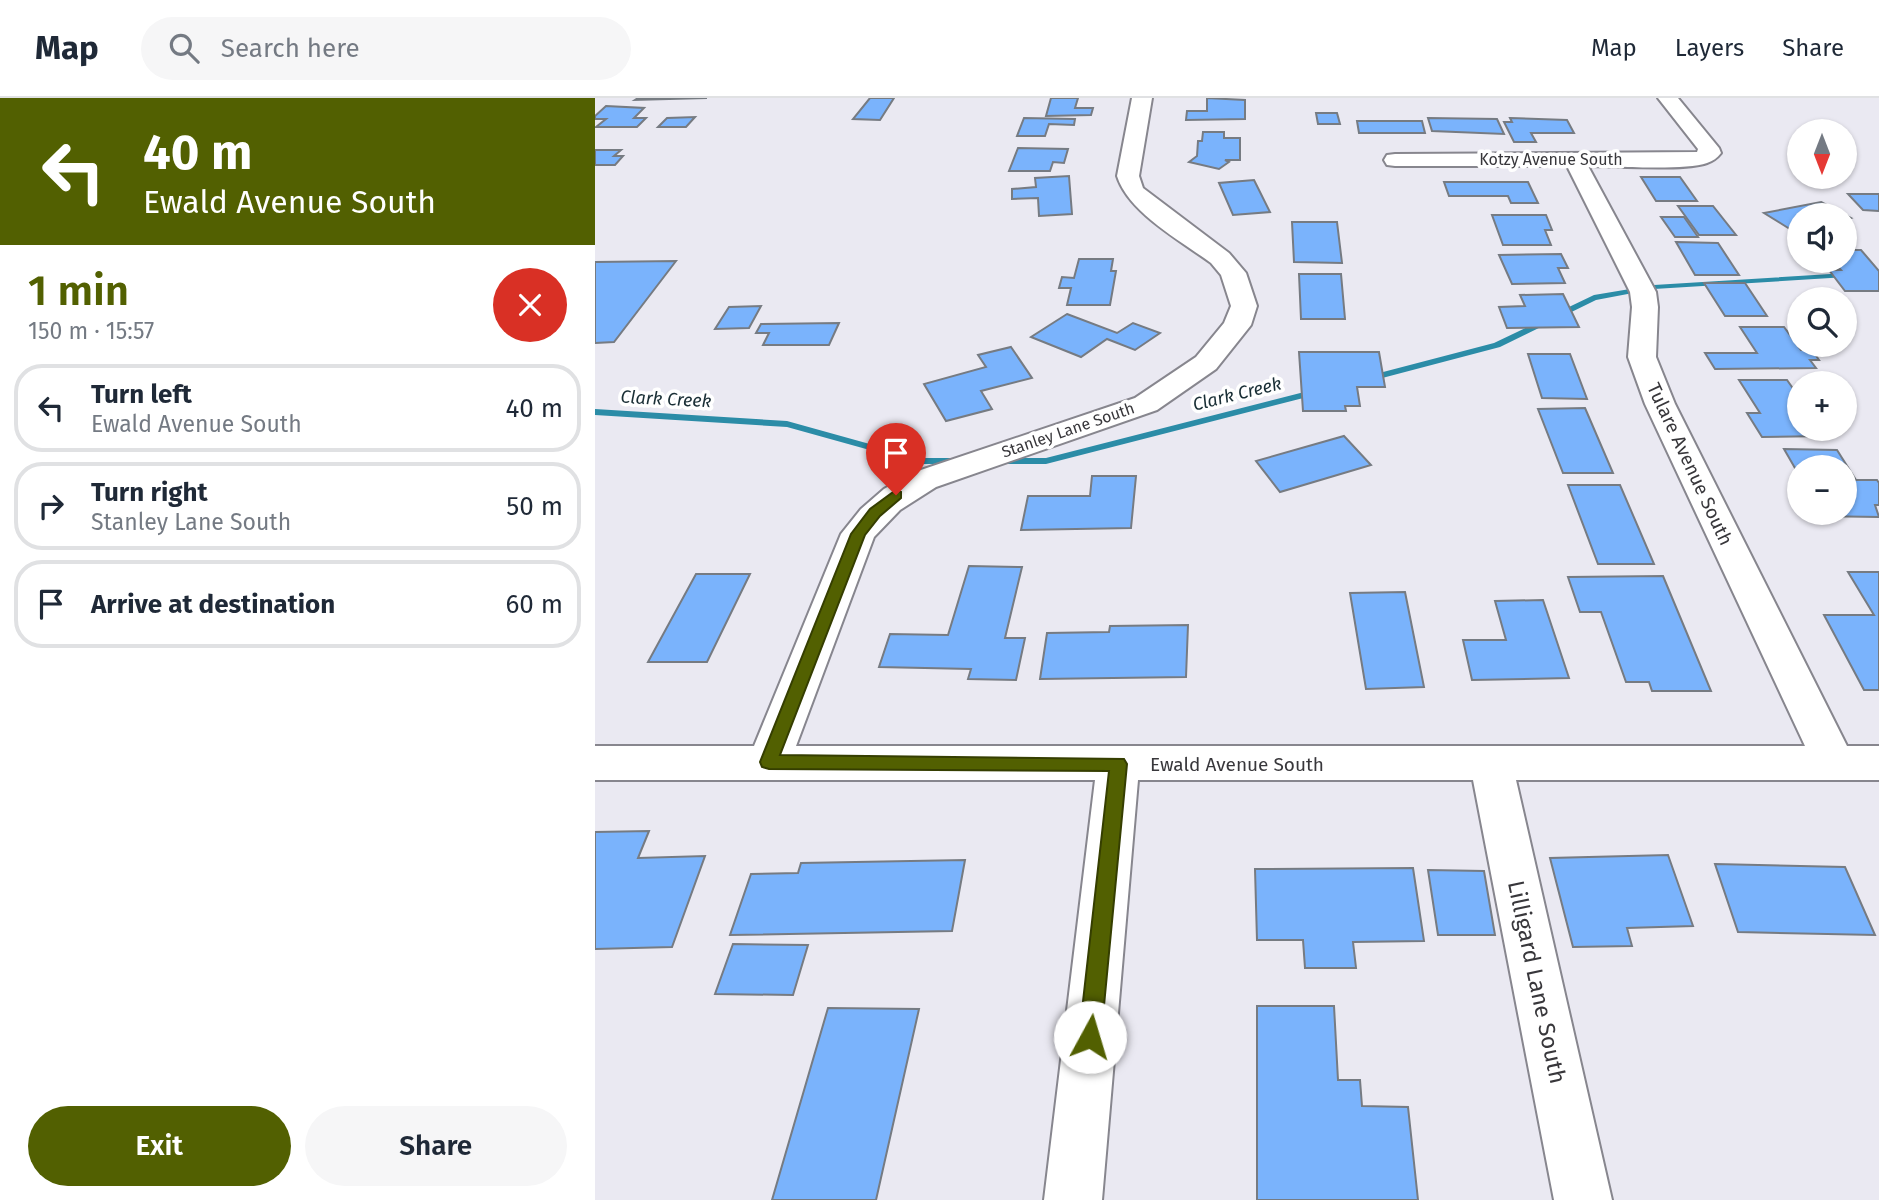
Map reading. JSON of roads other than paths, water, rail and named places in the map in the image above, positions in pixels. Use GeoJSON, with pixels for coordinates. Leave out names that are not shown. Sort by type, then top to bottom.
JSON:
{"type":"FeatureCollection","features":[{"type":"Feature","properties":{"kind":"street","name":"Stanley Lane South"},"geometry":{"type":"LineString","coordinates":[[769,762],[858,534],[875,513],[896,495],[924,480],[1146,404],[1206,363],[1237,325],[1244,306],[1233,273],[1220,258],[1153,210],[1132,188],[1128,176],[1142,98]]}},
{"type":"Feature","properties":{"kind":"street","name":"Kotzy Avenue South"},"geometry":{"type":"LineString","coordinates":[[1395,160],[1690,159],[1707,156],[1710,153],[1708,148],[1668,98]]}},
{"type":"Feature","properties":{"kind":"street","name":"Tulare Avenue South"},"geometry":{"type":"LineString","coordinates":[[1574,159],[1643,292],[1645,307],[1642,357],[1660,404],[1834,764]]}},
{"type":"Feature","properties":{"kind":"street","name":"Ewald Avenue South"},"geometry":{"type":"LineString","coordinates":[[595,763],[1879,764]]}},
{"type":"Feature","properties":{"kind":"street"},"geometry":{"type":"LineString","coordinates":[[1073,1200],[1118,764]]}},
{"type":"Feature","properties":{"kind":"street","name":"Lilligard Lane South"},"geometry":{"type":"LineString","coordinates":[[1491,764],[1583,1200]]}},
{"type":"Feature","properties":{"kind":"waterway","name":"Clark Creek"},"geometry":{"type":"LineString","coordinates":[[1367,379],[1497,345],[1594,298],[1654,287],[1879,273]]}},
{"type":"Feature","properties":{"kind":"waterway","name":"Clark Creek"},"geometry":{"type":"LineString","coordinates":[[993,461],[1046,461],[1316,392]]}},
{"type":"Feature","properties":{"kind":"waterway","name":"Clark Creek"},"geometry":{"type":"LineString","coordinates":[[595,412],[787,424],[920,461],[961,461]]}}]}
